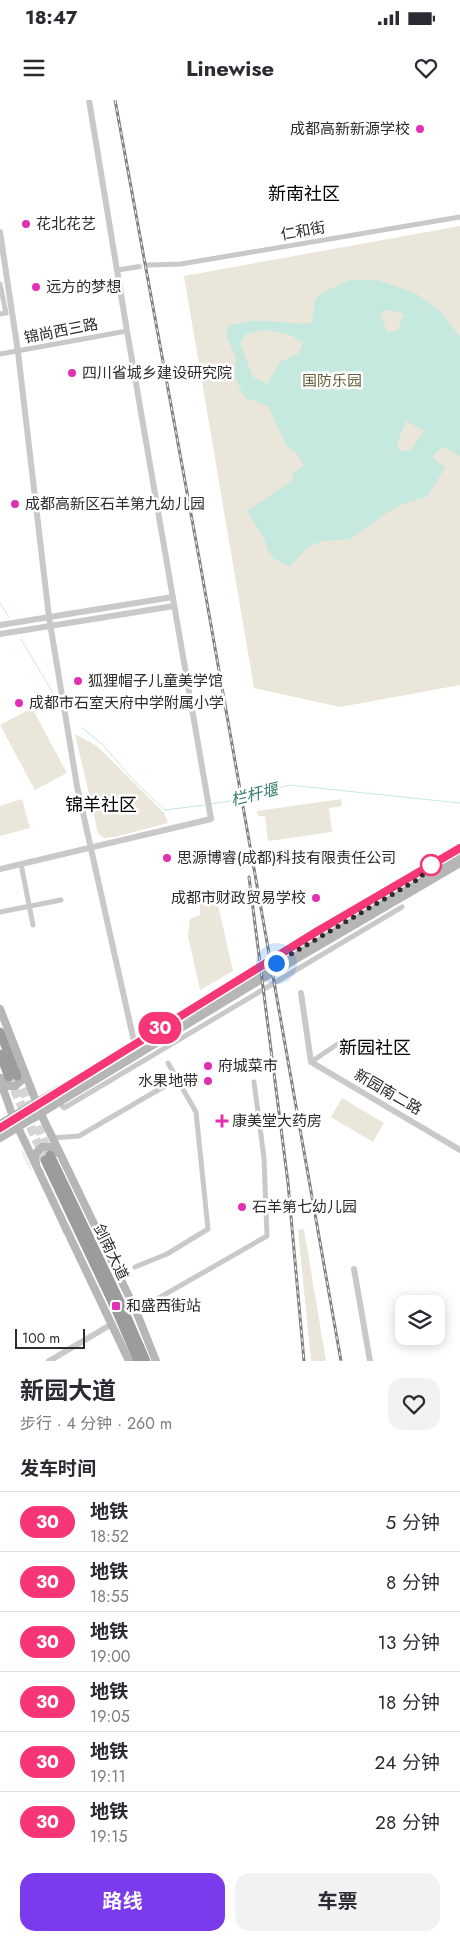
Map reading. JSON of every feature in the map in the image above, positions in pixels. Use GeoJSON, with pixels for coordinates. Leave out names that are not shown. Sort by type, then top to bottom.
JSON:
{"type":"FeatureCollection","features":[{"type":"Feature","properties":{"kind":"highway"},"geometry":{"type":"LineString","coordinates":[[0,1032],[7,1077]]}},
{"type":"Feature","properties":{"kind":"highway"},"geometry":{"type":"LineString","coordinates":[[0,1054],[7,1077]]}},
{"type":"Feature","properties":{"kind":"highway","name":"剑南大道"},"geometry":{"type":"LineString","coordinates":[[51,1156],[138,1361]]}},
{"type":"Feature","properties":{"kind":"highway","name":"剑南大道"},"geometry":{"type":"LineString","coordinates":[[51,1156],[146,1361]]}},
{"type":"Feature","properties":{"kind":"main road"},"geometry":{"type":"LineString","coordinates":[[0,1124],[460,855]]}},
{"type":"Feature","properties":{"kind":"main road"},"geometry":{"type":"LineString","coordinates":[[0,1138],[250,986],[460,863]]}},
{"type":"Feature","properties":{"kind":"main road"},"geometry":{"type":"LineString","coordinates":[[0,1009],[52,1138],[51,1156]]}},
{"type":"Feature","properties":{"kind":"main road"},"geometry":{"type":"LineString","coordinates":[[7,1077],[8,1086],[16,1086],[22,1080],[22,1064]]}},
{"type":"Feature","properties":{"kind":"main road"},"geometry":{"type":"LineString","coordinates":[[7,1077],[13,1116],[129,1361]]}},
{"type":"Feature","properties":{"kind":"main road"},"geometry":{"type":"LineString","coordinates":[[37,1166],[35,1154],[42,1147],[50,1147],[51,1156],[136,1311],[156,1361]]}},
{"type":"Feature","properties":{"kind":"street"},"geometry":{"type":"LineString","coordinates":[[0,869],[211,819],[127,331],[90,100]]}},
{"type":"Feature","properties":{"kind":"street","name":"仁和街"},"geometry":{"type":"LineString","coordinates":[[149,265],[181,264],[460,217]]}},
{"type":"Feature","properties":{"kind":"street"},"geometry":{"type":"LineString","coordinates":[[0,232],[18,352],[48,616],[77,786],[135,1046]]}},
{"type":"Feature","properties":{"kind":"street"},"geometry":{"type":"LineString","coordinates":[[117,270],[137,266]]}},
{"type":"Feature","properties":{"kind":"street"},"geometry":{"type":"LineString","coordinates":[[0,286],[6,313],[0,314]]}},
{"type":"Feature","properties":{"kind":"street","name":"锦尚西三路"},"geometry":{"type":"LineString","coordinates":[[0,354],[127,331]]}},
{"type":"Feature","properties":{"kind":"street"},"geometry":{"type":"LineString","coordinates":[[0,625],[173,597]]}},
{"type":"Feature","properties":{"kind":"street"},"geometry":{"type":"LineString","coordinates":[[0,634],[174,606]]}},
{"type":"Feature","properties":{"kind":"street"},"geometry":{"type":"LineString","coordinates":[[21,864],[33,925]]}},
{"type":"Feature","properties":{"kind":"street"},"geometry":{"type":"LineString","coordinates":[[0,912],[61,900]]}},
{"type":"Feature","properties":{"kind":"street"},"geometry":{"type":"LineString","coordinates":[[59,1102],[64,1108],[402,906]]}},
{"type":"Feature","properties":{"kind":"street"},"geometry":{"type":"LineString","coordinates":[[301,993],[311,1062],[339,1043]]}},
{"type":"Feature","properties":{"kind":"street","name":"新园南二路"},"geometry":{"type":"LineString","coordinates":[[311,1062],[460,1150]]}},
{"type":"Feature","properties":{"kind":"street"},"geometry":{"type":"LineString","coordinates":[[135,1267],[167,1254],[208,1229],[196,1112],[168,1063]]}},
{"type":"Feature","properties":{"kind":"street"},"geometry":{"type":"LineString","coordinates":[[52,1138],[79,1136],[177,1079]]}},
{"type":"Feature","properties":{"kind":"street"},"geometry":{"type":"LineString","coordinates":[[136,1311],[267,1236],[264,1158],[254,1082]]}},
{"type":"Feature","properties":{"kind":"street"},"geometry":{"type":"LineString","coordinates":[[354,1269],[370,1361]]}},
{"type":"Feature","properties":{"kind":"street"},"geometry":{"type":"LineString","coordinates":[[49,1361],[112,1324]]}},
{"type":"Feature","properties":{"kind":"green space","name":"国防乐园"},"geometry":{"type":"Polygon","coordinates":[[[460,226],[460,685],[340,707],[254,688],[184,276],[460,226]]]}},
{"type":"Feature","properties":{"kind":"green space"},"geometry":{"type":"Polygon","coordinates":[[[32,708],[67,773],[35,790],[0,725],[32,708]]]}},
{"type":"Feature","properties":{"kind":"green space"},"geometry":{"type":"Polygon","coordinates":[[[75,734],[97,746],[164,813],[168,823],[115,837],[104,838],[98,833],[75,734]]]}},
{"type":"Feature","properties":{"kind":"green space"},"geometry":{"type":"Polygon","coordinates":[[[22,799],[30,828],[0,836],[0,806],[22,799]]]}},
{"type":"Feature","properties":{"kind":"green space"},"geometry":{"type":"Polygon","coordinates":[[[341,799],[342,806],[329,808],[332,832],[268,841],[265,816],[258,816],[257,811],[341,799]]]}},
{"type":"Feature","properties":{"kind":"green space"},"geometry":{"type":"Polygon","coordinates":[[[216,896],[233,971],[200,990],[188,936],[190,919],[200,915],[200,901],[216,896]]]}},
{"type":"Feature","properties":{"kind":"green space"},"geometry":{"type":"Polygon","coordinates":[[[342,1098],[384,1123],[373,1142],[331,1117],[342,1098]]]}},
{"type":"Feature","properties":{"kind":"green space"},"geometry":{"type":"Polygon","coordinates":[[[304,1229],[326,1361],[311,1361],[298,1230],[304,1229]]]}},
{"type":"Feature","properties":{"kind":"shaded area"},"geometry":{"type":"Polygon","coordinates":[[[350,280],[378,280],[417,294],[441,312],[460,337],[460,457],[443,446],[432,457],[445,468],[427,497],[408,502],[388,512],[351,539],[323,541],[309,546],[290,566],[274,559],[247,511],[292,481],[293,474],[304,465],[297,454],[286,445],[268,406],[245,398],[235,378],[236,358],[226,336],[228,326],[238,323],[273,321],[301,324],[312,323],[315,299],[327,290],[350,280]],[[390,310],[380,312],[387,332],[398,330],[404,314],[390,310]],[[264,330],[246,334],[240,343],[253,377],[267,384],[280,362],[299,353],[303,342],[288,334],[264,330]],[[406,421],[397,443],[400,451],[410,451],[424,431],[406,421]]]}},
{"type":"Feature","properties":{"kind":"waterway","name":"栏杆堰"},"geometry":{"type":"LineString","coordinates":[[0,603],[9,617]]}},
{"type":"Feature","properties":{"kind":"waterway","name":"栏杆堰"},"geometry":{"type":"LineString","coordinates":[[21,639],[53,693]]}},
{"type":"Feature","properties":{"kind":"waterway","name":"栏杆堰"},"geometry":{"type":"LineString","coordinates":[[82,728],[102,744],[135,782],[165,810],[205,805]]}},
{"type":"Feature","properties":{"kind":"waterway","name":"栏杆堰"},"geometry":{"type":"LineString","coordinates":[[211,804],[247,798],[289,785],[460,803]]}},
{"type":"Feature","properties":{"kind":"waterway"},"geometry":{"type":"LineString","coordinates":[[22,1151],[31,1170]]}},
{"type":"Feature","properties":{"kind":"waterway"},"geometry":{"type":"LineString","coordinates":[[59,1222],[64,1234]]}},
{"type":"Feature","properties":{"kind":"tunnel"},"geometry":{"type":"LineString","coordinates":[[137,267],[149,265]]}},
{"type":"Feature","properties":{"kind":"tunnel"},"geometry":{"type":"LineString","coordinates":[[17,1076],[49,1153]]}},
{"type":"Feature","properties":{"kind":"tunnel"},"geometry":{"type":"LineString","coordinates":[[9,1077],[45,1160]]}},
{"type":"Feature","properties":{"kind":"railway"},"geometry":{"type":"LineString","coordinates":[[115,100],[200,563],[341,1361]]}},
{"type":"Feature","properties":{"kind":"railway"},"geometry":{"type":"LineString","coordinates":[[249,877],[288,1183],[304,1361]]}},
{"type":"Feature","properties":{"kind":"metro line","name":"30"},"geometry":{"type":"LineString","coordinates":[[0,1128],[316,932],[460,848]]}},
{"type":"Feature","properties":{"kind":"place","name":"成都高新新源学校"},"geometry":{"type":"Point","coordinates":[420,129]}},
{"type":"Feature","properties":{"kind":"place","name":"花北花艺"},"geometry":{"type":"Point","coordinates":[26,224]}},
{"type":"Feature","properties":{"kind":"place","name":"远方的梦想"},"geometry":{"type":"Point","coordinates":[36,287]}},
{"type":"Feature","properties":{"kind":"place","name":"四川省城乡建设研究院"},"geometry":{"type":"Point","coordinates":[72,373]}},
{"type":"Feature","properties":{"kind":"place","name":"成都高新区石羊第九幼儿园"},"geometry":{"type":"Point","coordinates":[15,504]}},
{"type":"Feature","properties":{"kind":"place","name":"狐狸帽子儿童美学馆"},"geometry":{"type":"Point","coordinates":[78,681]}},
{"type":"Feature","properties":{"kind":"place","name":"成都市石室天府中学附属小学"},"geometry":{"type":"Point","coordinates":[19,703]}},
{"type":"Feature","properties":{"kind":"place","name":"思源博睿(成都)科技有限责任公司"},"geometry":{"type":"Point","coordinates":[167,858]}},
{"type":"Feature","properties":{"kind":"place","name":"成都市财政贸易学校"},"geometry":{"type":"Point","coordinates":[316,898]}},
{"type":"Feature","properties":{"kind":"place","name":"府城菜市"},"geometry":{"type":"Point","coordinates":[208,1066]}},
{"type":"Feature","properties":{"kind":"place","name":"水果地带"},"geometry":{"type":"Point","coordinates":[208,1081]}},
{"type":"Feature","properties":{"kind":"place","name":"康美堂大药房"},"geometry":{"type":"Point","coordinates":[222,1121]}},
{"type":"Feature","properties":{"kind":"place","name":"石羊第七幼儿园"},"geometry":{"type":"Point","coordinates":[242,1207]}},
{"type":"Feature","properties":{"kind":"place","name":"和盛西街站"},"geometry":{"type":"Point","coordinates":[116,1306]}},
{"type":"Feature","properties":{"kind":"district","name":"新南社区"},"geometry":{"type":"Point","coordinates":[304,194]}},
{"type":"Feature","properties":{"kind":"district","name":"锦羊社区"},"geometry":{"type":"Point","coordinates":[101,805]}},
{"type":"Feature","properties":{"kind":"district","name":"新园社区"},"geometry":{"type":"Point","coordinates":[375,1048]}},
{"type":"Feature","properties":{"kind":"route"},"geometry":{"type":"LineString","coordinates":[[276,963],[420,878],[431,865]]}}]}
